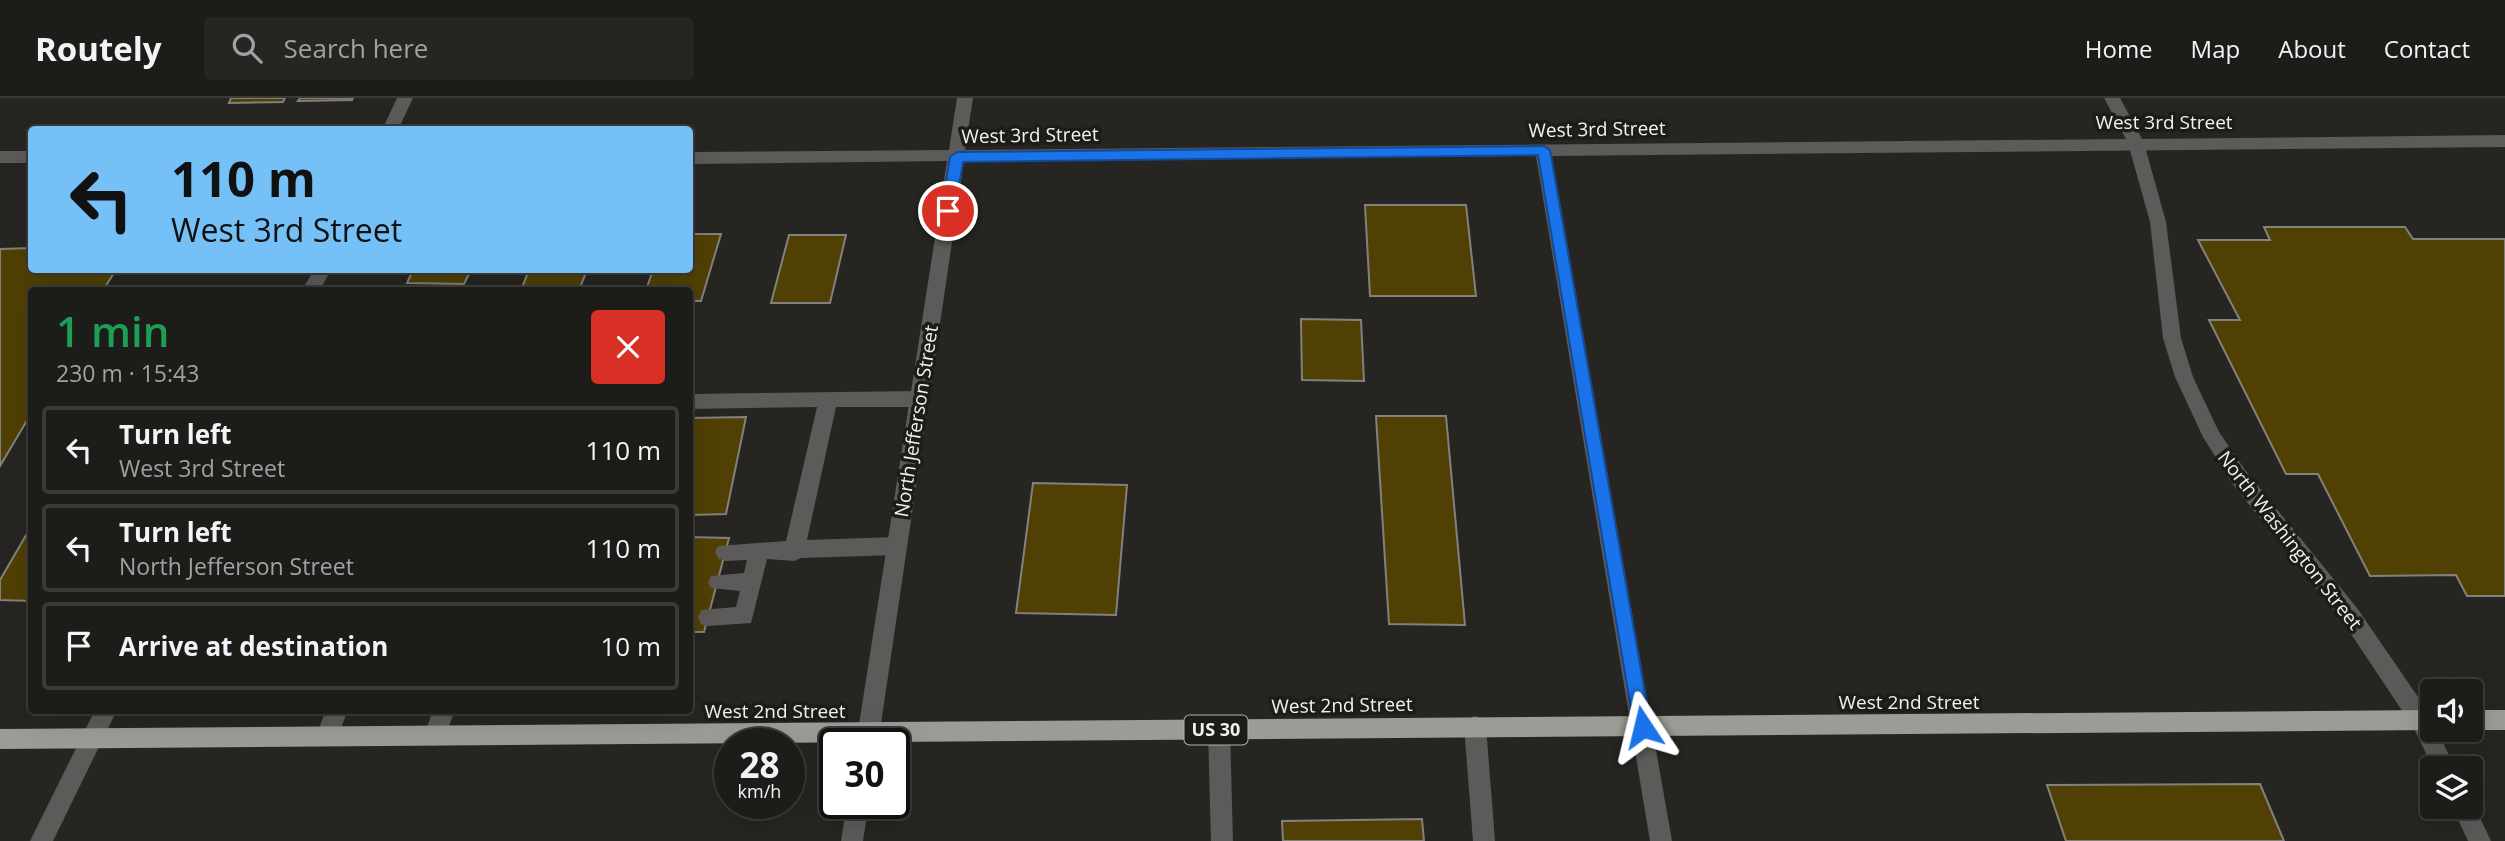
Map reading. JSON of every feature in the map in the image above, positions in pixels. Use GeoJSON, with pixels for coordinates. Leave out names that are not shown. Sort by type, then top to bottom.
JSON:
{"type":"FeatureCollection","features":[{"type":"Feature","properties":{"kind":"highway","name":"West 2nd Street"},"geometry":{"type":"LineString","coordinates":[[910,737],[1475,726],[2420,720]]}},
{"type":"Feature","properties":{"kind":"highway"},"geometry":{"type":"LineString","coordinates":[[2483,720],[2505,720]]}},
{"type":"Feature","properties":{"kind":"highway","name":"West 2nd Street"},"geometry":{"type":"LineString","coordinates":[[0,739],[327,736],[819,738]]}},
{"type":"Feature","properties":{"kind":"street"},"geometry":{"type":"LineString","coordinates":[[392,126],[405,98]]}},
{"type":"Feature","properties":{"kind":"street","name":"North Jefferson Street"},"geometry":{"type":"LineString","coordinates":[[870,728],[965,98]]}},
{"type":"Feature","properties":{"kind":"street","name":"North Washington Street"},"geometry":{"type":"LineString","coordinates":[[2112,98],[2136,143],[2158,222],[2172,338],[2184,377],[2212,437],[2238,476],[2350,615],[2420,710]]}},
{"type":"Feature","properties":{"kind":"street","name":"West 3rd Street"},"geometry":{"type":"LineString","coordinates":[[693,158],[2505,141]]}},
{"type":"Feature","properties":{"kind":"street"},"geometry":{"type":"LineString","coordinates":[[1544,150],[1661,841]]}},
{"type":"Feature","properties":{"kind":"street"},"geometry":{"type":"LineString","coordinates":[[0,157],[28,157]]}},
{"type":"Feature","properties":{"kind":"street"},"geometry":{"type":"LineString","coordinates":[[693,401],[919,399]]}},
{"type":"Feature","properties":{"kind":"street"},"geometry":{"type":"LineString","coordinates":[[793,552],[828,400]]}},
{"type":"Feature","properties":{"kind":"street"},"geometry":{"type":"LineString","coordinates":[[725,552],[793,552],[897,546]]}},
{"type":"Feature","properties":{"kind":"street"},"geometry":{"type":"LineString","coordinates":[[708,617],[744,616],[759,551]]}},
{"type":"Feature","properties":{"kind":"street"},"geometry":{"type":"LineString","coordinates":[[718,582],[750,582]]}},
{"type":"Feature","properties":{"kind":"street"},"geometry":{"type":"LineString","coordinates":[[41,841],[104,714]]}},
{"type":"Feature","properties":{"kind":"street"},"geometry":{"type":"LineString","coordinates":[[327,736],[335,714]]}},
{"type":"Feature","properties":{"kind":"street"},"geometry":{"type":"LineString","coordinates":[[435,736],[443,714]]}},
{"type":"Feature","properties":{"kind":"street"},"geometry":{"type":"LineString","coordinates":[[1475,726],[1482,839]]}},
{"type":"Feature","properties":{"kind":"street"},"geometry":{"type":"LineString","coordinates":[[1219,730],[1222,841]]}},
{"type":"Feature","properties":{"kind":"street"},"geometry":{"type":"LineString","coordinates":[[852,841],[855,819]]}},
{"type":"Feature","properties":{"kind":"street"},"geometry":{"type":"LineString","coordinates":[[2469,819],[2480,841]]}},
{"type":"Feature","properties":{"kind":"building"},"geometry":{"type":"Polygon","coordinates":[[[231,98],[285,98],[283,102],[229,103],[231,98]]]}},
{"type":"Feature","properties":{"kind":"building"},"geometry":{"type":"Polygon","coordinates":[[[300,98],[353,98],[298,101],[300,98]]]}},
{"type":"Feature","properties":{"kind":"building"},"geometry":{"type":"Polygon","coordinates":[[[1365,205],[1466,205],[1476,296],[1370,296],[1365,205]]]}},
{"type":"Feature","properties":{"kind":"building"},"geometry":{"type":"Polygon","coordinates":[[[2264,227],[2405,227],[2413,239],[2505,239],[2505,596],[2467,596],[2456,575],[2370,576],[2318,474],[2286,474],[2209,320],[2240,320],[2198,240],[2270,240],[2264,227]]]}},
{"type":"Feature","properties":{"kind":"building"},"geometry":{"type":"Polygon","coordinates":[[[693,234],[721,234],[701,301],[693,301],[693,287],[647,287],[652,273],[693,273],[693,234]]]}},
{"type":"Feature","properties":{"kind":"building"},"geometry":{"type":"Polygon","coordinates":[[[789,235],[846,235],[830,303],[771,303],[789,235]]]}},
{"type":"Feature","properties":{"kind":"building"},"geometry":{"type":"Polygon","coordinates":[[[28,248],[28,273],[114,273],[105,287],[28,287],[28,419],[0,466],[0,249],[28,248]]]}},
{"type":"Feature","properties":{"kind":"building"},"geometry":{"type":"Polygon","coordinates":[[[412,273],[470,273],[464,284],[407,283],[412,273]]]}},
{"type":"Feature","properties":{"kind":"building"},"geometry":{"type":"Polygon","coordinates":[[[528,273],[586,273],[580,287],[522,287],[528,273]]]}},
{"type":"Feature","properties":{"kind":"building"},"geometry":{"type":"Polygon","coordinates":[[[1301,319],[1361,320],[1364,381],[1302,380],[1301,319]]]}},
{"type":"Feature","properties":{"kind":"building"},"geometry":{"type":"Polygon","coordinates":[[[1376,416],[1446,416],[1465,625],[1389,624],[1376,416]]]}},
{"type":"Feature","properties":{"kind":"building"},"geometry":{"type":"Polygon","coordinates":[[[746,417],[726,514],[693,515],[693,418],[746,417]]]}},
{"type":"Feature","properties":{"kind":"building"},"geometry":{"type":"Polygon","coordinates":[[[1033,483],[1127,485],[1116,615],[1016,613],[1033,483]]]}},
{"type":"Feature","properties":{"kind":"building"},"geometry":{"type":"Polygon","coordinates":[[[28,532],[28,601],[0,600],[0,580],[28,532]]]}},
{"type":"Feature","properties":{"kind":"building"},"geometry":{"type":"Polygon","coordinates":[[[693,537],[729,538],[704,632],[693,632],[693,537]]]}},
{"type":"Feature","properties":{"kind":"building"},"geometry":{"type":"Polygon","coordinates":[[[2260,784],[2284,841],[2066,841],[2047,785],[2260,784]]]}},
{"type":"Feature","properties":{"kind":"building"},"geometry":{"type":"Polygon","coordinates":[[[1422,819],[1424,841],[1283,841],[1282,821],[1422,819]]]}},
{"type":"Feature","properties":{"kind":"route"},"geometry":{"type":"LineString","coordinates":[[948,211],[957,157],[1544,150],[1643,727]]}}]}
